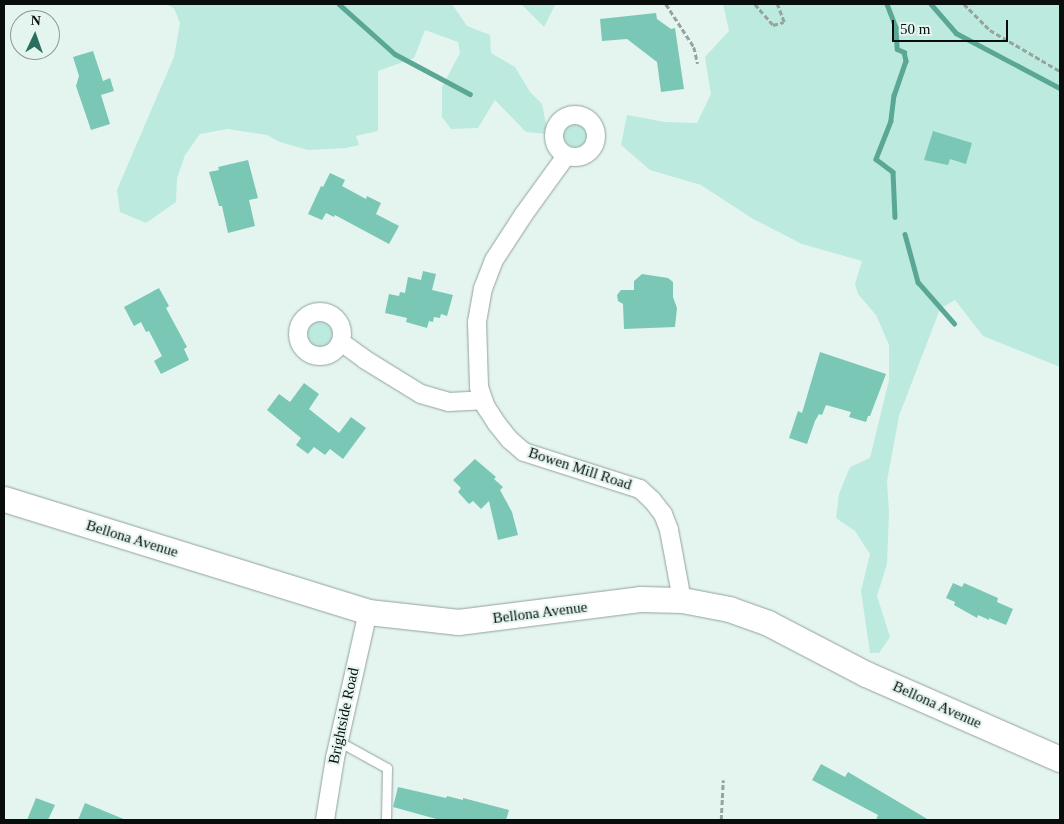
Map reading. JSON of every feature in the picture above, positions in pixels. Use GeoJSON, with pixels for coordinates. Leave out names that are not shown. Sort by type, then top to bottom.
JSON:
{"type":"FeatureCollection","features":[{"type":"Feature","properties":{"kind":"main road","name":"Bellona Avenue"},"geometry":{"type":"LineString","coordinates":[[4,499],[368,612],[458,622],[640,599],[682,600],[728,609],[768,623],[866,674],[1060,759]]}},
{"type":"Feature","properties":{"kind":"street","name":"Bowen Mill Road"},"geometry":{"type":"LineString","coordinates":[[566,156],[524,214],[494,260],[484,288],[477,322],[476,356],[479,387],[497,424],[510,440],[524,452],[640,489],[652,500],[663,514],[669,530],[682,600]]}},
{"type":"Feature","properties":{"kind":"street"},"geometry":{"type":"LineString","coordinates":[[341,342],[364,360],[421,394],[449,402],[465,403],[484,400]]}},
{"type":"Feature","properties":{"kind":"street","name":"Brightside Road"},"geometry":{"type":"LineString","coordinates":[[325,820],[338,741],[368,612]]}},
{"type":"Feature","properties":{"kind":"lane"},"geometry":{"type":"LineString","coordinates":[[338,741],[387,768],[386,820]]}},
{"type":"Feature","properties":{"kind":"path"},"geometry":{"type":"LineString","coordinates":[[666,4],[694,47],[698,64]]}},
{"type":"Feature","properties":{"kind":"path"},"geometry":{"type":"LineString","coordinates":[[755,4],[772,25],[784,22],[777,4]]}},
{"type":"Feature","properties":{"kind":"path"},"geometry":{"type":"LineString","coordinates":[[964,4],[990,30],[1060,71]]}},
{"type":"Feature","properties":{"kind":"path"},"geometry":{"type":"LineString","coordinates":[[721,820],[723,780]]}},
{"type":"Feature","properties":{"kind":"green space"},"geometry":{"type":"Polygon","coordinates":[[[165,4],[452,4],[467,26],[490,35],[491,53],[515,67],[530,92],[542,104],[548,134],[526,132],[495,100],[478,128],[451,129],[442,117],[442,87],[460,53],[458,42],[425,30],[414,58],[378,71],[378,131],[356,136],[359,145],[346,148],[308,150],[280,142],[267,135],[227,129],[200,134],[185,155],[177,178],[176,202],[146,223],[120,212],[117,190],[174,57],[180,23],[174,8],[165,4]]]}},
{"type":"Feature","properties":{"kind":"green space"},"geometry":{"type":"Polygon","coordinates":[[[521,4],[554,4],[555,5],[544,27],[521,4]]]}},
{"type":"Feature","properties":{"kind":"green space"},"geometry":{"type":"Polygon","coordinates":[[[723,4],[1060,4],[1060,367],[983,336],[955,300],[940,309],[899,416],[887,481],[889,513],[887,564],[877,596],[890,637],[879,653],[870,653],[861,591],[870,554],[855,531],[836,518],[839,494],[850,467],[870,458],[889,380],[889,345],[876,315],[858,294],[855,284],[862,261],[802,244],[753,219],[701,185],[650,170],[621,145],[627,115],[665,122],[697,123],[711,94],[705,57],[729,31],[723,4]]]}},
{"type":"Feature","properties":{"kind":"green space"},"geometry":{"type":"Polygon","coordinates":[[[575,125],[583,128],[586,136],[583,144],[575,147],[567,144],[564,136],[567,128],[575,125]]]}},
{"type":"Feature","properties":{"kind":"green space"},"geometry":{"type":"Polygon","coordinates":[[[320,322],[325,323],[331,329],[331,339],[325,345],[320,346],[315,345],[309,339],[308,334],[309,329],[315,323],[320,322]]]}},
{"type":"Feature","properties":{"kind":"building"},"geometry":{"type":"Polygon","coordinates":[[[656,13],[657,19],[671,29],[675,28],[684,89],[661,92],[657,62],[627,39],[602,41],[600,19],[656,13]]]}},
{"type":"Feature","properties":{"kind":"building"},"geometry":{"type":"Polygon","coordinates":[[[93,51],[103,81],[110,78],[114,91],[101,95],[110,124],[91,130],[76,86],[79,76],[73,57],[93,51]]]}},
{"type":"Feature","properties":{"kind":"building"},"geometry":{"type":"Polygon","coordinates":[[[933,131],[972,143],[966,164],[950,159],[948,165],[924,160],[933,131]]]}},
{"type":"Feature","properties":{"kind":"building"},"geometry":{"type":"Polygon","coordinates":[[[248,160],[258,198],[249,200],[255,226],[228,233],[222,206],[219,206],[209,172],[219,170],[218,167],[248,160]]]}},
{"type":"Feature","properties":{"kind":"building"},"geometry":{"type":"Polygon","coordinates":[[[330,173],[345,180],[342,186],[366,199],[367,196],[381,203],[376,214],[399,226],[389,244],[335,215],[334,217],[326,213],[322,220],[308,214],[321,186],[323,187],[330,173]]]}},
{"type":"Feature","properties":{"kind":"building"},"geometry":{"type":"Polygon","coordinates":[[[423,271],[436,274],[432,290],[453,295],[447,316],[441,314],[440,318],[434,317],[433,322],[429,321],[427,328],[406,322],[407,318],[385,313],[389,294],[399,296],[400,292],[405,293],[408,277],[421,280],[423,271]]]}},
{"type":"Feature","properties":{"kind":"building"},"geometry":{"type":"Polygon","coordinates":[[[642,274],[668,278],[673,282],[673,297],[677,308],[675,327],[624,329],[623,304],[618,301],[617,295],[621,290],[634,290],[634,281],[642,274]]]}},
{"type":"Feature","properties":{"kind":"building"},"geometry":{"type":"Polygon","coordinates":[[[159,288],[169,306],[166,308],[187,347],[184,349],[189,360],[161,374],[154,361],[162,356],[149,331],[146,332],[141,322],[134,326],[124,307],[159,288]]]}},
{"type":"Feature","properties":{"kind":"building"},"geometry":{"type":"Polygon","coordinates":[[[820,352],[886,374],[866,422],[849,417],[851,412],[826,405],[822,415],[819,414],[815,421],[807,444],[789,438],[798,411],[802,413],[820,352]]]}},
{"type":"Feature","properties":{"kind":"building"},"geometry":{"type":"Polygon","coordinates":[[[304,383],[319,394],[309,409],[339,433],[351,417],[366,428],[343,459],[330,449],[325,455],[314,447],[308,454],[296,445],[301,438],[267,410],[279,394],[290,402],[304,383]]]}},
{"type":"Feature","properties":{"kind":"building"},"geometry":{"type":"Polygon","coordinates":[[[475,459],[496,477],[494,479],[503,487],[500,490],[512,512],[518,535],[498,540],[489,501],[481,509],[473,501],[469,504],[458,492],[461,488],[453,480],[475,459]]]}},
{"type":"Feature","properties":{"kind":"building"},"geometry":{"type":"Polygon","coordinates":[[[953,583],[962,587],[964,583],[998,598],[997,602],[1013,609],[1006,625],[978,615],[977,618],[954,605],[955,602],[946,598],[953,583]]]}},
{"type":"Feature","properties":{"kind":"building"},"geometry":{"type":"Polygon","coordinates":[[[821,764],[845,777],[848,772],[929,820],[876,820],[878,815],[812,780],[821,764]]]}},
{"type":"Feature","properties":{"kind":"building"},"geometry":{"type":"Polygon","coordinates":[[[398,787],[446,798],[447,796],[463,800],[463,798],[509,810],[506,820],[440,820],[393,807],[398,787]]]}},
{"type":"Feature","properties":{"kind":"building"},"geometry":{"type":"Polygon","coordinates":[[[36,798],[55,805],[48,820],[27,820],[36,798]]]}},
{"type":"Feature","properties":{"kind":"building"},"geometry":{"type":"Polygon","coordinates":[[[85,803],[126,820],[78,820],[85,803]]]}},
{"type":"Feature","properties":{"kind":"waterway"},"geometry":{"type":"LineString","coordinates":[[339,4],[395,54],[470,94]]}},
{"type":"Feature","properties":{"kind":"waterway"},"geometry":{"type":"LineString","coordinates":[[887,4],[896,27],[897,49],[904,52],[906,61],[894,95],[891,121],[876,159],[893,172],[895,217]]}},
{"type":"Feature","properties":{"kind":"waterway"},"geometry":{"type":"LineString","coordinates":[[931,4],[956,33],[1060,88]]}},
{"type":"Feature","properties":{"kind":"waterway"},"geometry":{"type":"LineString","coordinates":[[905,234],[918,282],[954,323]]}}]}
